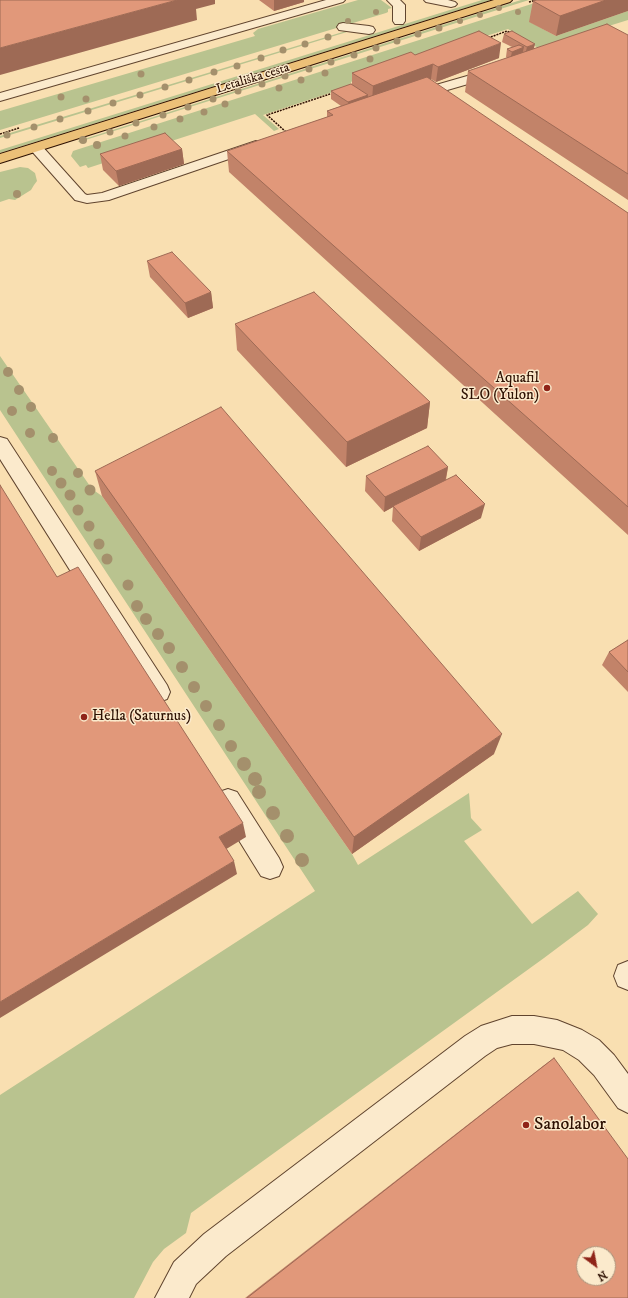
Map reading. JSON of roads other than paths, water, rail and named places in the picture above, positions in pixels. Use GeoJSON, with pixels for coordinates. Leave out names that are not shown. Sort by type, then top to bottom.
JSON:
{"type":"FeatureCollection","features":[{"type":"Feature","properties":{"kind":"main road"},"geometry":{"type":"LineString","coordinates":[[309,49],[465,0]]}},
{"type":"Feature","properties":{"kind":"main road","name":"Letališka cesta"},"geometry":{"type":"LineString","coordinates":[[0,159],[506,0]]}},
{"type":"Feature","properties":{"kind":"lane"},"geometry":{"type":"LineString","coordinates":[[0,96],[339,0]]}},
{"type":"Feature","properties":{"kind":"lane"},"geometry":{"type":"LineString","coordinates":[[393,0],[398,5],[399,21]]}},
{"type":"Feature","properties":{"kind":"lane"},"geometry":{"type":"LineString","coordinates":[[430,0],[451,4]]}},
{"type":"Feature","properties":{"kind":"lane"},"geometry":{"type":"LineString","coordinates":[[343,27],[369,30]]}},
{"type":"Feature","properties":{"kind":"lane"},"geometry":{"type":"LineString","coordinates":[[402,100],[508,68]]}},
{"type":"Feature","properties":{"kind":"lane"},"geometry":{"type":"LineString","coordinates":[[36,148],[80,197],[91,199],[104,197],[288,134]]}},
{"type":"Feature","properties":{"kind":"lane"},"geometry":{"type":"LineString","coordinates":[[0,444],[172,712]]}},
{"type":"Feature","properties":{"kind":"lane"},"geometry":{"type":"LineString","coordinates":[[219,786],[270,866]]}},
{"type":"Feature","properties":{"kind":"lane"},"geometry":{"type":"LineString","coordinates":[[171,1298],[185,1273],[215,1245],[475,1046],[491,1036],[512,1030],[534,1030],[557,1034],[572,1040],[589,1050],[604,1065],[628,1098]]}},
{"type":"Feature","properties":{"kind":"place","name":"Aquafil SLO (Yulon)"},"geometry":{"type":"Point","coordinates":[547,388]}},
{"type":"Feature","properties":{"kind":"place","name":"Hella (Saturnus)"},"geometry":{"type":"Point","coordinates":[84,717]}},
{"type":"Feature","properties":{"kind":"place","name":"Sanolabor"},"geometry":{"type":"Point","coordinates":[526,1125]}}]}
